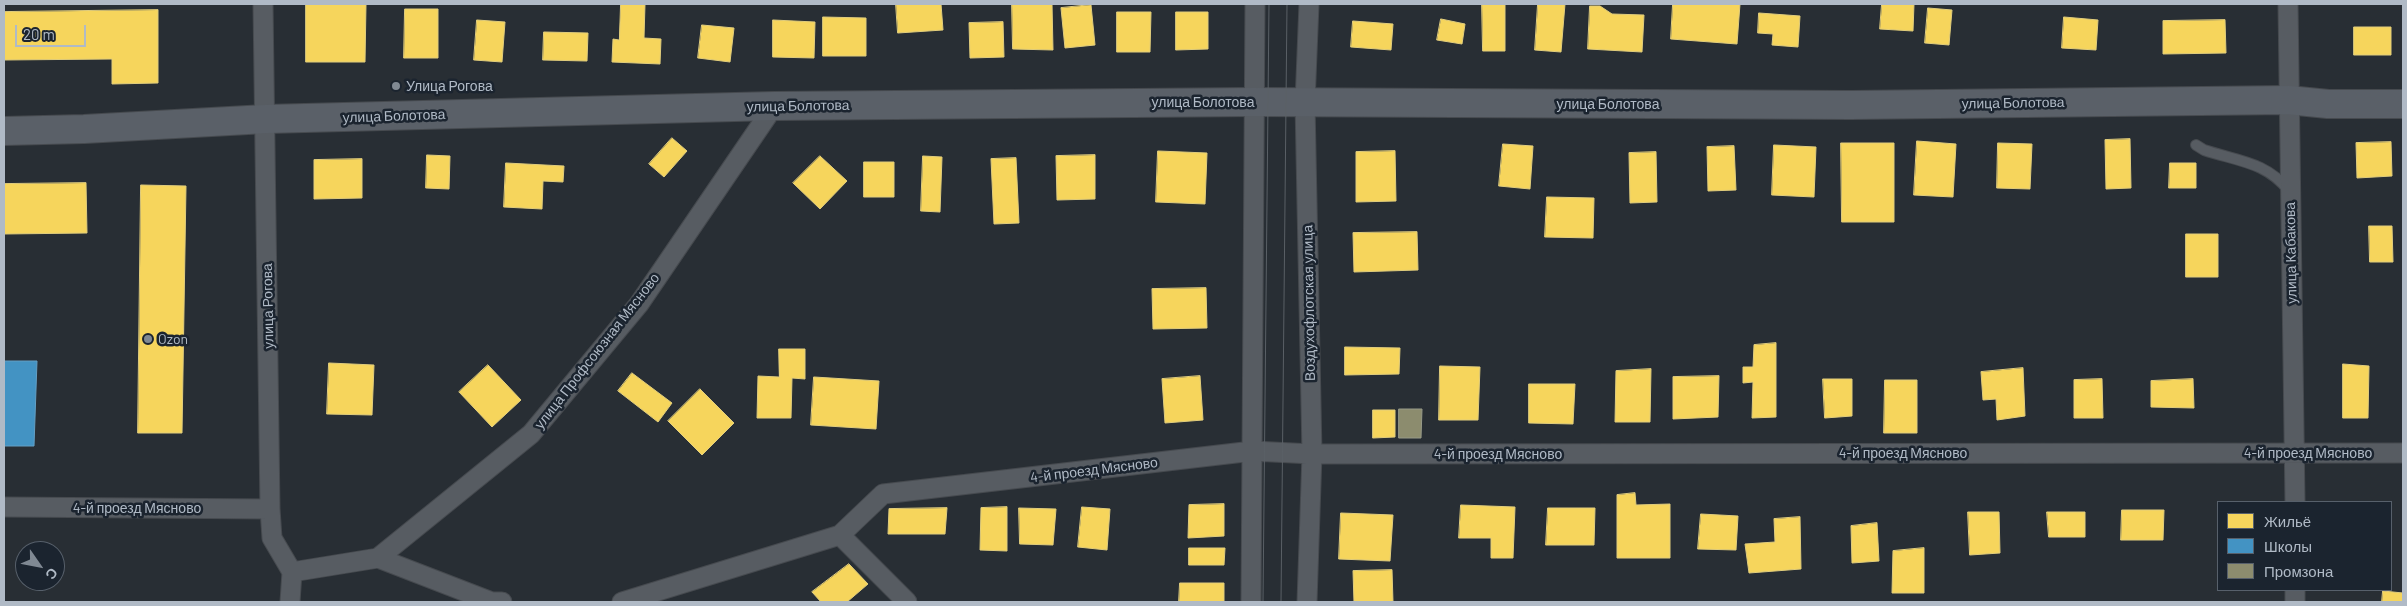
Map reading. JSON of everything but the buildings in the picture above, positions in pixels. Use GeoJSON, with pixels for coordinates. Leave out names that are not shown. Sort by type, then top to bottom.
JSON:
{"type":"FeatureCollection","features":[{"type":"Feature","properties":{"kind":"street","name":"улица Рогова"},"geometry":{"type":"LineString","coordinates":[[263,4],[270,509],[272,538],[292,572]]}},
{"type":"Feature","properties":{"kind":"street"},"geometry":{"type":"LineString","coordinates":[[1251,602],[1255,4]]}},
{"type":"Feature","properties":{"kind":"street","name":"Воздухофлотская улица"},"geometry":{"type":"LineString","coordinates":[[1307,602],[1312,454],[1305,103],[1308,4]]}},
{"type":"Feature","properties":{"kind":"street","name":"улица Кабакова"},"geometry":{"type":"LineString","coordinates":[[2288,4],[2295,501]]}},
{"type":"Feature","properties":{"kind":"street","name":"улица Болотова"},"geometry":{"type":"LineString","coordinates":[[4,131],[266,119],[774,106],[1254,102],[1861,105],[2288,100],[2328,104],[2403,104]]}},
{"type":"Feature","properties":{"kind":"street","name":"улица Профсоюзная Мясново"},"geometry":{"type":"LineString","coordinates":[[378,558],[531,434],[639,304],[774,106]]}},
{"type":"Feature","properties":{"kind":"street","name":"4-й проезд Мясново"},"geometry":{"type":"LineString","coordinates":[[622,602],[840,535],[882,494],[1253,451],[1312,454],[2403,453]]}},
{"type":"Feature","properties":{"kind":"street","name":"4-й проезд Мясново"},"geometry":{"type":"LineString","coordinates":[[4,507],[270,509]]}},
{"type":"Feature","properties":{"kind":"street"},"geometry":{"type":"LineString","coordinates":[[840,535],[907,602]]}},
{"type":"Feature","properties":{"kind":"street"},"geometry":{"type":"LineString","coordinates":[[290,602],[292,572],[378,558],[492,602],[502,602]]}},
{"type":"Feature","properties":{"kind":"lane"},"geometry":{"type":"LineString","coordinates":[[2196,145],[2204,150],[2266,169],[2279,178],[2290,192]]}},
{"type":"Feature","properties":{"kind":"tram line"},"geometry":{"type":"LineString","coordinates":[[1263,602],[1269,4]]}},
{"type":"Feature","properties":{"kind":"tram line"},"geometry":{"type":"LineString","coordinates":[[1281,602],[1287,4]]}},
{"type":"Feature","properties":{"kind":"place","name":"Улица Рогова"},"geometry":{"type":"Point","coordinates":[396,86]}},
{"type":"Feature","properties":{"kind":"place","name":"Ozon"},"geometry":{"type":"Point","coordinates":[148,339]}}]}
